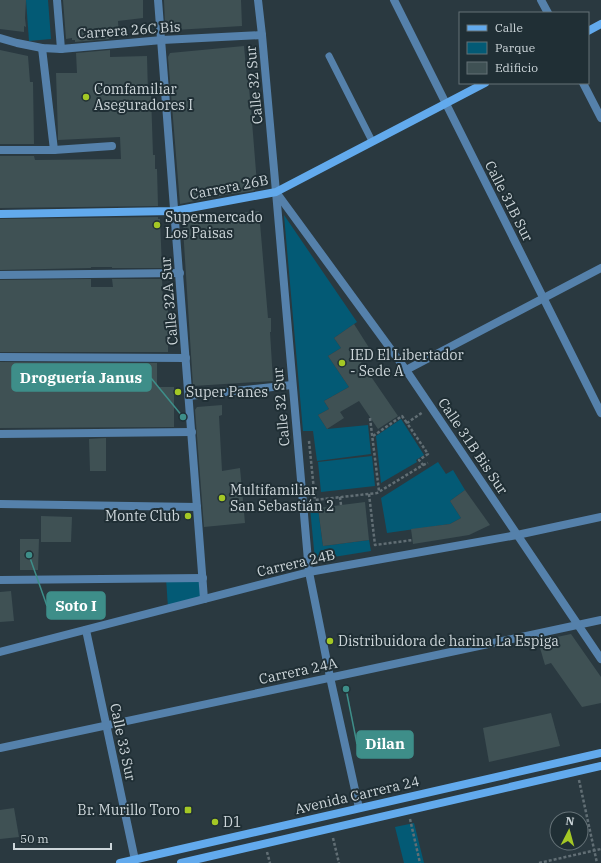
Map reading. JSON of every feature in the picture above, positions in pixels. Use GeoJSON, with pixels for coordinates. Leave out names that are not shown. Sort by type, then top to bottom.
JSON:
{"type":"FeatureCollection","features":[{"type":"Feature","properties":{"kind":"main road"},"geometry":{"type":"LineString","coordinates":[[589,30],[601,24]]}},
{"type":"Feature","properties":{"kind":"main road","name":"Carrera 26B"},"geometry":{"type":"LineString","coordinates":[[0,214],[174,212],[276,192],[483,84]]}},
{"type":"Feature","properties":{"kind":"main road","name":"Avenida Carrera 24"},"geometry":{"type":"LineString","coordinates":[[120,863],[601,753]]}},
{"type":"Feature","properties":{"kind":"main road","name":"Avenida Carrera 24"},"geometry":{"type":"LineString","coordinates":[[181,863],[601,766]]}},
{"type":"Feature","properties":{"kind":"street"},"geometry":{"type":"LineString","coordinates":[[57,0],[61,48]]}},
{"type":"Feature","properties":{"kind":"street","name":"Calle 32A Sur"},"geometry":{"type":"LineString","coordinates":[[158,0],[204,599]]}},
{"type":"Feature","properties":{"kind":"street","name":"Calle 32 Sur"},"geometry":{"type":"LineString","coordinates":[[258,0],[309,572],[330,677],[359,808]]}},
{"type":"Feature","properties":{"kind":"street","name":"Calle 31B Sur"},"geometry":{"type":"LineString","coordinates":[[394,0],[601,413]]}},
{"type":"Feature","properties":{"kind":"street"},"geometry":{"type":"LineString","coordinates":[[541,0],[547,12]]}},
{"type":"Feature","properties":{"kind":"street","name":"Carrera 26C Bis"},"geometry":{"type":"LineString","coordinates":[[0,38],[42,48],[61,48],[162,40],[262,35]]}},
{"type":"Feature","properties":{"kind":"street"},"geometry":{"type":"LineString","coordinates":[[42,48],[54,150]]}},
{"type":"Feature","properties":{"kind":"street"},"geometry":{"type":"LineString","coordinates":[[584,84],[601,118]]}},
{"type":"Feature","properties":{"kind":"street"},"geometry":{"type":"LineString","coordinates":[[0,150],[54,150],[112,146]]}},
{"type":"Feature","properties":{"kind":"street","name":"Calle 31B Bis Sur"},"geometry":{"type":"LineString","coordinates":[[276,192],[406,370],[601,659]]}},
{"type":"Feature","properties":{"kind":"street"},"geometry":{"type":"LineString","coordinates":[[406,370],[601,268]]}},
{"type":"Feature","properties":{"kind":"street"},"geometry":{"type":"LineString","coordinates":[[0,275],[180,273]]}},
{"type":"Feature","properties":{"kind":"street"},"geometry":{"type":"LineString","coordinates":[[0,357],[186,358]]}},
{"type":"Feature","properties":{"kind":"street"},"geometry":{"type":"LineString","coordinates":[[189,396],[292,385]]}},
{"type":"Feature","properties":{"kind":"street"},"geometry":{"type":"LineString","coordinates":[[0,434],[192,432]]}},
{"type":"Feature","properties":{"kind":"street"},"geometry":{"type":"LineString","coordinates":[[0,504],[197,507]]}},
{"type":"Feature","properties":{"kind":"street","name":"Carrera 24B"},"geometry":{"type":"LineString","coordinates":[[0,652],[309,572],[517,535],[601,517]]}},
{"type":"Feature","properties":{"kind":"street"},"geometry":{"type":"LineString","coordinates":[[0,580],[203,578]]}},
{"type":"Feature","properties":{"kind":"street","name":"Carrera 24A"},"geometry":{"type":"LineString","coordinates":[[0,748],[601,620]]}},
{"type":"Feature","properties":{"kind":"street","name":"Calle 33 Sur"},"geometry":{"type":"LineString","coordinates":[[86,630],[135,860]]}},
{"type":"Feature","properties":{"kind":"lane"},"geometry":{"type":"LineString","coordinates":[[329,56],[372,141]]}},
{"type":"Feature","properties":{"kind":"path"},"geometry":{"type":"LineString","coordinates":[[407,423],[424,412]]}},
{"type":"Feature","properties":{"kind":"path"},"geometry":{"type":"LineString","coordinates":[[373,436],[402,416],[428,454],[419,460],[423,466]]}},
{"type":"Feature","properties":{"kind":"path"},"geometry":{"type":"LineString","coordinates":[[370,418],[379,492]]}},
{"type":"Feature","properties":{"kind":"path"},"geometry":{"type":"LineString","coordinates":[[310,441],[315,500],[379,492],[428,462]]}},
{"type":"Feature","properties":{"kind":"path"},"geometry":{"type":"LineString","coordinates":[[369,494],[376,545],[413,540]]}},
{"type":"Feature","properties":{"kind":"path"},"geometry":{"type":"LineString","coordinates":[[340,497],[341,505]]}},
{"type":"Feature","properties":{"kind":"path"},"geometry":{"type":"LineString","coordinates":[[577,772],[597,863]]}},
{"type":"Feature","properties":{"kind":"path"},"geometry":{"type":"LineString","coordinates":[[408,811],[420,863]]}},
{"type":"Feature","properties":{"kind":"path"},"geometry":{"type":"LineString","coordinates":[[330,829],[338,863]]}},
{"type":"Feature","properties":{"kind":"path"},"geometry":{"type":"LineString","coordinates":[[539,863],[601,849]]}},
{"type":"Feature","properties":{"kind":"green space"},"geometry":{"type":"Polygon","coordinates":[[[26,0],[48,0],[51,39],[29,41],[26,0]]]}},
{"type":"Feature","properties":{"kind":"green space"},"geometry":{"type":"Polygon","coordinates":[[[284,215],[357,322],[334,338],[341,348],[328,356],[349,387],[324,401],[329,409],[318,415],[327,429],[368,425],[371,454],[317,461],[313,431],[303,431],[284,215]]]}},
{"type":"Feature","properties":{"kind":"green space"},"geometry":{"type":"Polygon","coordinates":[[[401,419],[424,455],[416,460],[417,462],[381,483],[376,436],[401,419]]]}},
{"type":"Feature","properties":{"kind":"green space"},"geometry":{"type":"Polygon","coordinates":[[[372,456],[375,486],[321,492],[318,462],[372,456]]]}},
{"type":"Feature","properties":{"kind":"green space"},"geometry":{"type":"Polygon","coordinates":[[[438,462],[446,474],[453,470],[465,490],[450,501],[461,518],[450,524],[387,533],[381,498],[438,462]]]}},
{"type":"Feature","properties":{"kind":"green space"},"geometry":{"type":"Polygon","coordinates":[[[310,508],[318,508],[323,546],[369,540],[371,551],[315,560],[310,508]]]}},
{"type":"Feature","properties":{"kind":"green space"},"geometry":{"type":"Polygon","coordinates":[[[166,578],[203,578],[204,599],[168,608],[166,578]]]}},
{"type":"Feature","properties":{"kind":"green space"},"geometry":{"type":"Polygon","coordinates":[[[414,823],[424,863],[404,863],[395,827],[414,823]]]}},
{"type":"Feature","properties":{"kind":"building"},"geometry":{"type":"Polygon","coordinates":[[[0,0],[26,0],[26,27],[24,26],[24,32],[0,29],[0,0]]]}},
{"type":"Feature","properties":{"kind":"building"},"geometry":{"type":"Polygon","coordinates":[[[63,0],[143,0],[143,18],[118,21],[119,35],[109,35],[109,39],[75,42],[72,38],[66,39],[63,0]]]}},
{"type":"Feature","properties":{"kind":"building"},"geometry":{"type":"Polygon","coordinates":[[[164,0],[241,0],[242,26],[175,30],[174,24],[165,24],[164,0]]]}},
{"type":"Feature","properties":{"kind":"building"},"geometry":{"type":"Polygon","coordinates":[[[244,46],[251,109],[257,184],[256,189],[253,191],[180,204],[168,57],[170,53],[244,46]]]}},
{"type":"Feature","properties":{"kind":"building"},"geometry":{"type":"Polygon","coordinates":[[[0,50],[28,56],[30,82],[33,82],[34,144],[0,144],[0,50]]]}},
{"type":"Feature","properties":{"kind":"building"},"geometry":{"type":"Polygon","coordinates":[[[110,50],[110,57],[147,56],[148,94],[151,94],[153,155],[155,155],[155,169],[157,169],[158,206],[0,208],[0,156],[34,156],[35,160],[121,159],[120,137],[58,140],[56,73],[77,73],[76,53],[110,50]]]}},
{"type":"Feature","properties":{"kind":"building"},"geometry":{"type":"Polygon","coordinates":[[[259,211],[268,318],[271,318],[270,332],[273,381],[193,386],[183,228],[186,224],[197,221],[259,211]]]}},
{"type":"Feature","properties":{"kind":"building"},"geometry":{"type":"Polygon","coordinates":[[[158,217],[158,219],[160,219],[162,268],[91,267],[0,270],[0,219],[158,217]]]}},
{"type":"Feature","properties":{"kind":"building"},"geometry":{"type":"Polygon","coordinates":[[[91,279],[91,287],[113,287],[112,279],[162,279],[163,302],[168,302],[168,352],[0,352],[0,280],[91,279]]]}},
{"type":"Feature","properties":{"kind":"building"},"geometry":{"type":"Polygon","coordinates":[[[354,324],[373,354],[361,362],[398,416],[378,429],[359,401],[340,412],[344,418],[327,429],[318,415],[329,409],[324,401],[349,387],[328,356],[341,348],[334,338],[354,324]]]}},
{"type":"Feature","properties":{"kind":"building"},"geometry":{"type":"Polygon","coordinates":[[[0,362],[157,363],[157,387],[174,387],[174,427],[0,428],[0,362]]]}},
{"type":"Feature","properties":{"kind":"building"},"geometry":{"type":"Polygon","coordinates":[[[222,405],[222,415],[219,416],[222,471],[240,468],[245,523],[204,527],[195,410],[197,407],[222,405]]]}},
{"type":"Feature","properties":{"kind":"building"},"geometry":{"type":"Polygon","coordinates":[[[106,438],[106,471],[90,471],[89,439],[106,438]]]}},
{"type":"Feature","properties":{"kind":"building"},"geometry":{"type":"Polygon","coordinates":[[[465,490],[490,525],[469,535],[413,544],[411,529],[450,524],[461,518],[450,501],[465,490]]]}},
{"type":"Feature","properties":{"kind":"building"},"geometry":{"type":"Polygon","coordinates":[[[365,502],[369,540],[323,546],[318,508],[365,502]]]}},
{"type":"Feature","properties":{"kind":"building"},"geometry":{"type":"Polygon","coordinates":[[[41,516],[72,517],[71,542],[41,542],[41,516]]]}},
{"type":"Feature","properties":{"kind":"building"},"geometry":{"type":"Polygon","coordinates":[[[20,539],[39,539],[38,570],[20,570],[20,539]]]}},
{"type":"Feature","properties":{"kind":"building"},"geometry":{"type":"Polygon","coordinates":[[[11,591],[14,621],[0,622],[0,592],[11,591]]]}},
{"type":"Feature","properties":{"kind":"building"},"geometry":{"type":"Polygon","coordinates":[[[571,634],[601,677],[601,703],[582,707],[551,663],[545,665],[538,641],[571,634]]]}},
{"type":"Feature","properties":{"kind":"building"},"geometry":{"type":"Polygon","coordinates":[[[551,713],[560,746],[489,762],[483,728],[551,713]]]}},
{"type":"Feature","properties":{"kind":"building"},"geometry":{"type":"Polygon","coordinates":[[[14,808],[19,837],[0,839],[0,810],[14,808]]]}},
{"type":"Feature","properties":{"kind":"place","name":"Comfamiliar Aseguradores I"},"geometry":{"type":"Point","coordinates":[86,97]}},
{"type":"Feature","properties":{"kind":"place","name":"Supermercado Los Paisas"},"geometry":{"type":"Point","coordinates":[157,225]}},
{"type":"Feature","properties":{"kind":"place","name":"IED El Libertador - Sede A"},"geometry":{"type":"Point","coordinates":[342,363]}},
{"type":"Feature","properties":{"kind":"place","name":"Super Panes"},"geometry":{"type":"Point","coordinates":[178,392]}},
{"type":"Feature","properties":{"kind":"place","name":"Droguería Janus"},"geometry":{"type":"Point","coordinates":[183,417]}},
{"type":"Feature","properties":{"kind":"place","name":"Multifamiliar San Sebastián 2"},"geometry":{"type":"Point","coordinates":[222,498]}},
{"type":"Feature","properties":{"kind":"place","name":"Monte Club"},"geometry":{"type":"Point","coordinates":[188,516]}},
{"type":"Feature","properties":{"kind":"place","name":"Soto I"},"geometry":{"type":"Point","coordinates":[29,555]}},
{"type":"Feature","properties":{"kind":"place","name":"Distribuidora de harina La Espiga"},"geometry":{"type":"Point","coordinates":[330,641]}},
{"type":"Feature","properties":{"kind":"place","name":"Dilan"},"geometry":{"type":"Point","coordinates":[346,689]}},
{"type":"Feature","properties":{"kind":"place","name":"Br. Murillo Toro"},"geometry":{"type":"Point","coordinates":[188,810]}},
{"type":"Feature","properties":{"kind":"place","name":"D1"},"geometry":{"type":"Point","coordinates":[215,822]}}]}
